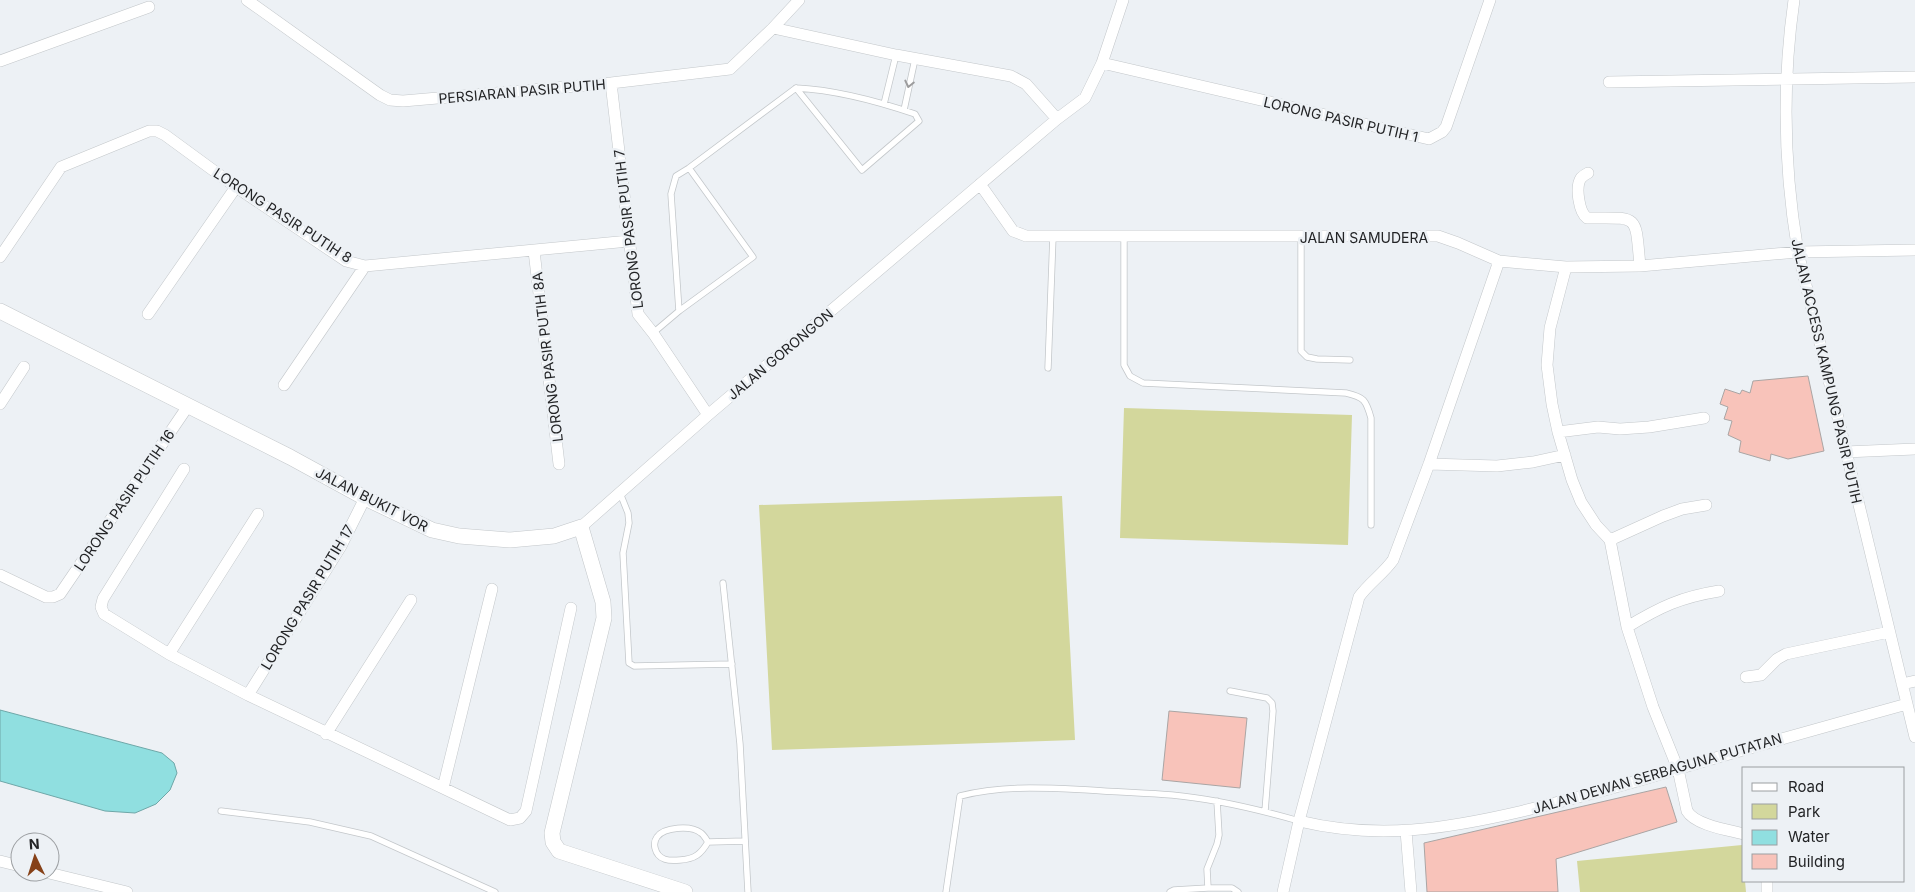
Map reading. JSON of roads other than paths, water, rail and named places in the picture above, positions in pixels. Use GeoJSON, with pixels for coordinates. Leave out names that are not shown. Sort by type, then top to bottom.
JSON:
{"type":"FeatureCollection","features":[{"type":"Feature","properties":{"kind":"street","name":"PERSIARAN PASIR PUTIH"},"geometry":{"type":"LineString","coordinates":[[246,0],[390,100],[403,101],[730,69],[799,0]]}},
{"type":"Feature","properties":{"kind":"street","name":"JALAN GORONGON"},"geometry":{"type":"LineString","coordinates":[[581,527],[708,415],[1057,119],[1085,98],[1102,63],[1123,0]]}},
{"type":"Feature","properties":{"kind":"street","name":"LORONG PASIR PUTIH 1"},"geometry":{"type":"LineString","coordinates":[[1102,63],[1429,139],[1442,132],[1446,127],[1490,0]]}},
{"type":"Feature","properties":{"kind":"street","name":"JALAN ACCESS KAMPUNG PASIR PUTIH"},"geometry":{"type":"LineString","coordinates":[[1794,0],[1786,78],[1789,194],[1798,252],[1915,737]]}},
{"type":"Feature","properties":{"kind":"street"},"geometry":{"type":"LineString","coordinates":[[0,61],[149,7]]}},
{"type":"Feature","properties":{"kind":"street"},"geometry":{"type":"LineString","coordinates":[[773,28],[915,59],[1011,76],[1026,84],[1057,119]]}},
{"type":"Feature","properties":{"kind":"street"},"geometry":{"type":"LineString","coordinates":[[1609,82],[1915,77]]}},
{"type":"Feature","properties":{"kind":"street","name":"LORONG PASIR PUTIH 7"},"geometry":{"type":"LineString","coordinates":[[611,82],[638,314],[653,333],[708,415]]}},
{"type":"Feature","properties":{"kind":"street","name":"LORONG PASIR PUTIH 8"},"geometry":{"type":"LineString","coordinates":[[0,257],[61,167],[149,131],[157,131],[165,135],[236,187],[346,260],[365,266],[630,241]]}},
{"type":"Feature","properties":{"kind":"street"},"geometry":{"type":"LineString","coordinates":[[1588,173],[1581,177],[1578,184],[1582,214],[1587,218],[1625,218],[1632,221],[1636,227],[1640,266]]}},
{"type":"Feature","properties":{"kind":"street","name":"JALAN SAMUDERA"},"geometry":{"type":"LineString","coordinates":[[980,184],[1013,231],[1026,236],[1438,236],[1499,261],[1566,267],[1640,266],[1798,252],[1915,250]]}},
{"type":"Feature","properties":{"kind":"street"},"geometry":{"type":"LineString","coordinates":[[148,314],[236,187]]}},
{"type":"Feature","properties":{"kind":"street","name":"LORONG PASIR PUTIH 8A"},"geometry":{"type":"LineString","coordinates":[[534,251],[559,464]]}},
{"type":"Feature","properties":{"kind":"street"},"geometry":{"type":"LineString","coordinates":[[1283,892],[1299,821],[1360,598],[1368,585],[1393,560],[1429,464],[1499,261]]}},
{"type":"Feature","properties":{"kind":"street"},"geometry":{"type":"LineString","coordinates":[[284,385],[365,266]]}},
{"type":"Feature","properties":{"kind":"street"},"geometry":{"type":"LineString","coordinates":[[1566,267],[1550,328],[1547,365],[1558,432],[1572,480],[1581,502],[1596,525],[1610,540],[1627,627],[1654,707],[1678,769],[1687,811],[1691,817],[1698,821],[1742,833]]}},
{"type":"Feature","properties":{"kind":"street","name":"JALAN BUKIT VOR"},"geometry":{"type":"LineString","coordinates":[[0,311],[290,457],[365,498],[432,530],[459,536],[510,540],[554,536],[581,527]]}},
{"type":"Feature","properties":{"kind":"street"},"geometry":{"type":"LineString","coordinates":[[0,404],[24,367]]}},
{"type":"Feature","properties":{"kind":"street","name":"LORONG PASIR PUTIH 16"},"geometry":{"type":"LineString","coordinates":[[0,575],[46,597],[54,598],[60,594],[188,406]]}},
{"type":"Feature","properties":{"kind":"street"},"geometry":{"type":"LineString","coordinates":[[1558,432],[1598,427],[1630,428],[1704,418]]}},
{"type":"Feature","properties":{"kind":"street"},"geometry":{"type":"LineString","coordinates":[[1845,452],[1915,449]]}},
{"type":"Feature","properties":{"kind":"street"},"geometry":{"type":"LineString","coordinates":[[1429,464],[1497,466],[1532,462],[1565,455]]}},
{"type":"Feature","properties":{"kind":"street"},"geometry":{"type":"LineString","coordinates":[[184,469],[103,599],[101,607],[104,614],[169,654],[248,695],[326,734],[510,820],[520,818],[526,811],[571,608]]}},
{"type":"Feature","properties":{"kind":"street","name":"LORONG PASIR PUTIH 17"},"geometry":{"type":"LineString","coordinates":[[248,695],[341,546],[365,498]]}},
{"type":"Feature","properties":{"kind":"street"},"geometry":{"type":"LineString","coordinates":[[1610,540],[1670,513],[1706,505]]}},
{"type":"Feature","properties":{"kind":"street"},"geometry":{"type":"LineString","coordinates":[[169,654],[258,514]]}},
{"type":"Feature","properties":{"kind":"street"},"geometry":{"type":"LineString","coordinates":[[581,527],[603,602],[604,618],[552,833],[553,842],[559,852],[685,892]]}},
{"type":"Feature","properties":{"kind":"street"},"geometry":{"type":"LineString","coordinates":[[443,788],[492,589]]}},
{"type":"Feature","properties":{"kind":"street"},"geometry":{"type":"LineString","coordinates":[[1627,627],[1670,603],[1692,596],[1719,591]]}},
{"type":"Feature","properties":{"kind":"street"},"geometry":{"type":"LineString","coordinates":[[326,734],[411,600]]}},
{"type":"Feature","properties":{"kind":"street"},"geometry":{"type":"LineString","coordinates":[[1746,676],[1761,675],[1777,659],[1798,650],[1889,632]]}},
{"type":"Feature","properties":{"kind":"street"},"geometry":{"type":"LineString","coordinates":[[1902,684],[1915,681]]}},
{"type":"Feature","properties":{"kind":"street","name":"JALAN DEWAN SERBAGUNA PUTATAN"},"geometry":{"type":"LineString","coordinates":[[1299,821],[1329,828],[1366,831],[1406,831],[1471,823],[1587,796],[1907,704]]}},
{"type":"Feature","properties":{"kind":"street"},"geometry":{"type":"LineString","coordinates":[[1406,831],[1411,892]]}},
{"type":"Feature","properties":{"kind":"street"},"geometry":{"type":"LineString","coordinates":[[60,876],[127,892]]}},
{"type":"Feature","properties":{"kind":"lane"},"geometry":{"type":"LineString","coordinates":[[884,104],[896,55]]}},
{"type":"Feature","properties":{"kind":"lane"},"geometry":{"type":"LineString","coordinates":[[904,110],[915,59]]}},
{"type":"Feature","properties":{"kind":"lane"},"geometry":{"type":"LineString","coordinates":[[679,310],[671,194],[676,176],[796,88],[814,89],[884,104],[915,114],[919,121],[862,170],[796,88]]}},
{"type":"Feature","properties":{"kind":"lane"},"geometry":{"type":"LineString","coordinates":[[653,333],[679,310],[753,257],[688,168]]}},
{"type":"Feature","properties":{"kind":"lane"},"geometry":{"type":"LineString","coordinates":[[1048,368],[1053,236]]}},
{"type":"Feature","properties":{"kind":"lane"},"geometry":{"type":"LineString","coordinates":[[1124,236],[1124,366],[1130,376],[1143,382],[1328,392],[1361,396],[1368,405],[1371,418],[1371,525]]}},
{"type":"Feature","properties":{"kind":"lane"},"geometry":{"type":"LineString","coordinates":[[1301,237],[1301,351],[1307,357],[1317,359],[1350,360]]}},
{"type":"Feature","properties":{"kind":"lane"},"geometry":{"type":"LineString","coordinates":[[620,493],[628,512],[629,523],[623,553],[630,663],[634,666],[732,664]]}},
{"type":"Feature","properties":{"kind":"lane"},"geometry":{"type":"LineString","coordinates":[[723,584],[740,744],[748,892]]}},
{"type":"Feature","properties":{"kind":"lane"},"geometry":{"type":"LineString","coordinates":[[1230,691],[1267,698],[1272,703],[1265,811]]}},
{"type":"Feature","properties":{"kind":"lane"},"geometry":{"type":"LineString","coordinates":[[946,892],[960,796],[998,788],[1173,795],[1217,801],[1265,811],[1299,821]]}},
{"type":"Feature","properties":{"kind":"lane"},"geometry":{"type":"LineString","coordinates":[[1208,888],[1207,869],[1219,835],[1217,801]]}},
{"type":"Feature","properties":{"kind":"lane"},"geometry":{"type":"LineString","coordinates":[[221,811],[310,822],[372,836],[495,892]]}},
{"type":"Feature","properties":{"kind":"lane"},"geometry":{"type":"LineString","coordinates":[[678,829],[693,829],[702,833],[708,842],[702,852],[695,857],[670,860],[661,858],[656,852],[654,843],[658,836],[667,831],[678,829]]}},
{"type":"Feature","properties":{"kind":"lane"},"geometry":{"type":"LineString","coordinates":[[708,842],[745,841]]}},
{"type":"Feature","properties":{"kind":"lane"},"geometry":{"type":"LineString","coordinates":[[1170,892],[1174,890],[1208,888],[1232,888],[1238,892]]}},
{"type":"Feature","properties":{"kind":"water"},"geometry":{"type":"Polygon","coordinates":[[[0,710],[162,753],[174,763],[177,773],[170,790],[156,804],[135,813],[105,811],[0,781],[0,710]]]}}]}
